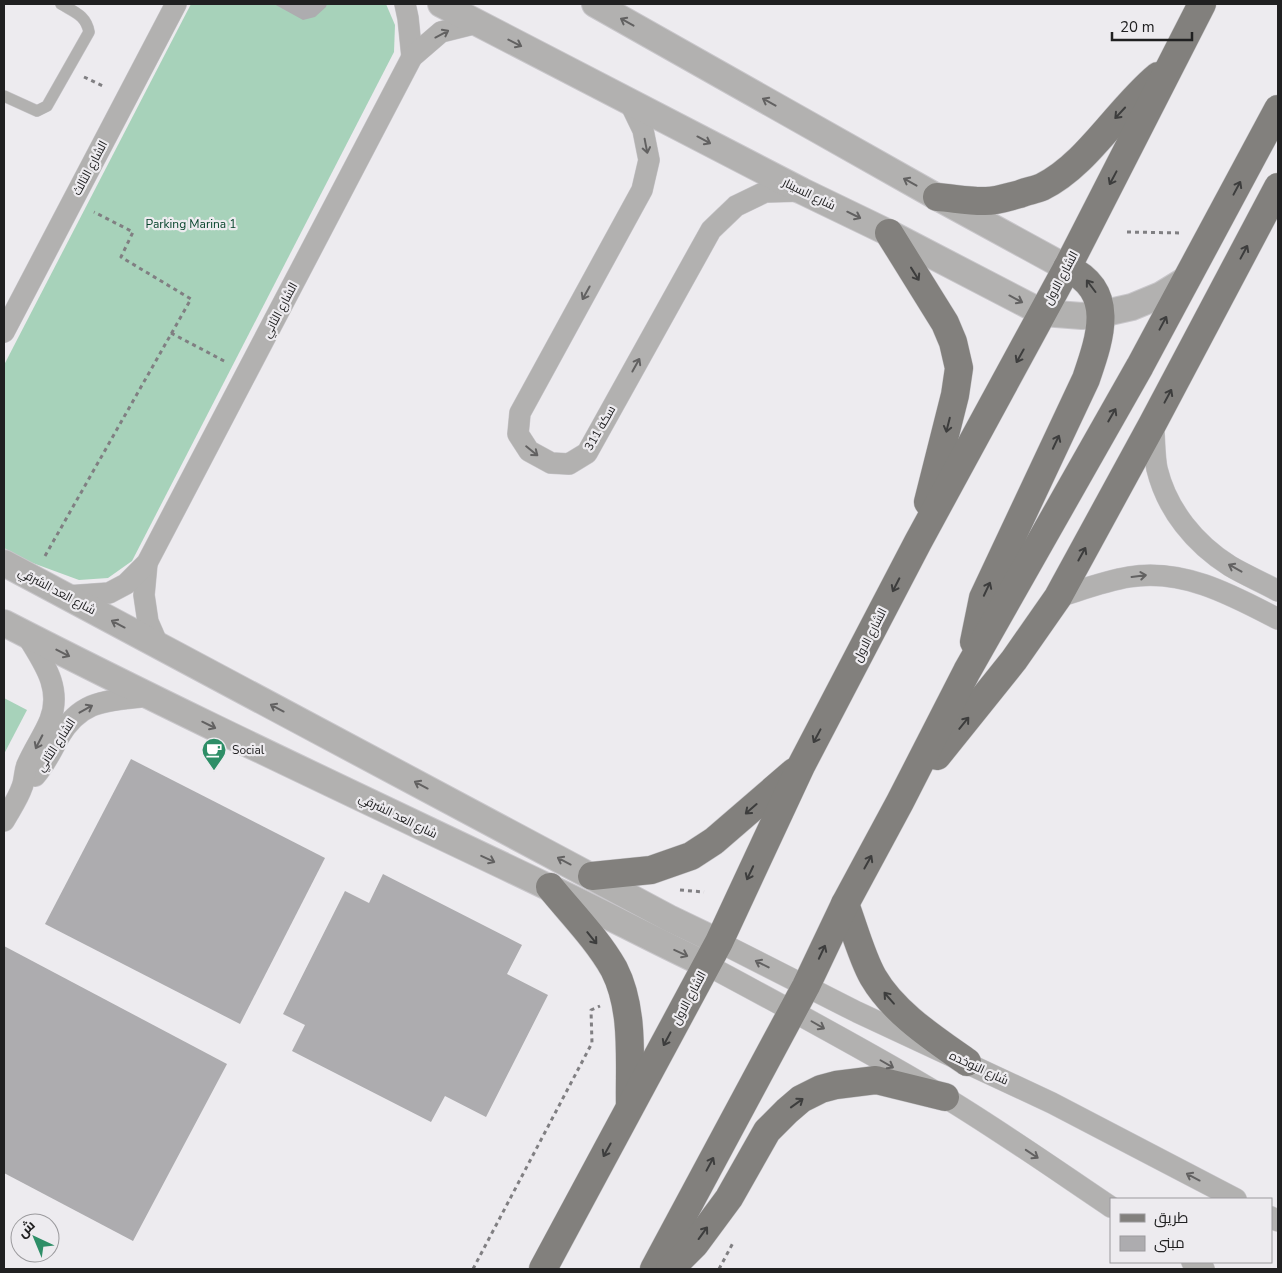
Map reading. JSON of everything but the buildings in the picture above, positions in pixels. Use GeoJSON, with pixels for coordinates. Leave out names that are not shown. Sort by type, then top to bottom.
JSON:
{"type":"FeatureCollection","features":[{"type":"Feature","properties":{"kind":"main road","name":"الشارع الاول"},"geometry":{"type":"LineString","coordinates":[[543,1269],[713,953],[801,766],[918,542],[1067,268],[1133,141],[1168,67],[1202,4]]}},
{"type":"Feature","properties":{"kind":"main road"},"geometry":{"type":"LineString","coordinates":[[937,197],[984,202],[1041,187],[1063,174],[1085,154],[1146,86],[1168,67]]}},
{"type":"Feature","properties":{"kind":"main road"},"geometry":{"type":"LineString","coordinates":[[654,1269],[806,986],[845,904],[968,670],[1140,366],[1278,109]]}},
{"type":"Feature","properties":{"kind":"main road"},"geometry":{"type":"LineString","coordinates":[[900,802],[1014,660],[1058,597],[1278,187]]}},
{"type":"Feature","properties":{"kind":"main road"},"geometry":{"type":"LineString","coordinates":[[889,233],[946,324],[953,342],[959,368],[956,395],[918,542]]}},
{"type":"Feature","properties":{"kind":"main road"},"geometry":{"type":"LineString","coordinates":[[968,670],[983,598],[1086,379],[1096,346],[1101,314],[1095,291],[1088,281],[1078,273],[1067,268]]}},
{"type":"Feature","properties":{"kind":"main road"},"geometry":{"type":"LineString","coordinates":[[592,876],[651,870],[691,856],[714,842],[801,766]]}},
{"type":"Feature","properties":{"kind":"main road"},"geometry":{"type":"LineString","coordinates":[[550,887],[596,944],[614,970],[624,996],[628,1023],[630,1108]]}},
{"type":"Feature","properties":{"kind":"main road"},"geometry":{"type":"LineString","coordinates":[[845,904],[872,976],[889,999],[922,1029],[967,1062]]}},
{"type":"Feature","properties":{"kind":"main road"},"geometry":{"type":"LineString","coordinates":[[670,1269],[695,1244],[729,1198],[767,1131],[787,1110],[801,1099],[821,1089],[836,1085],[876,1080],[944,1098]]}},
{"type":"Feature","properties":{"kind":"street","name":"الشارع الثالث"},"geometry":{"type":"LineString","coordinates":[[4,332],[176,4]]}},
{"type":"Feature","properties":{"kind":"street"},"geometry":{"type":"LineString","coordinates":[[405,4],[412,57]]}},
{"type":"Feature","properties":{"kind":"street","name":"شارع السينار"},"geometry":{"type":"LineString","coordinates":[[441,4],[802,191],[889,233],[1043,313],[1082,316],[1132,307],[1161,295],[1187,279]]}},
{"type":"Feature","properties":{"kind":"street"},"geometry":{"type":"LineString","coordinates":[[595,4],[1067,268]]}},
{"type":"Feature","properties":{"kind":"street","name":"الشارع الثاني"},"geometry":{"type":"LineString","coordinates":[[67,596],[109,593],[126,584],[147,563],[412,57],[442,32],[478,23]]}},
{"type":"Feature","properties":{"kind":"street","name":"سكة 311"},"geometry":{"type":"LineString","coordinates":[[629,101],[643,130],[649,160],[642,190],[520,413],[518,434],[529,451],[551,463],[569,464],[587,453],[711,230],[736,206],[765,192],[802,191]]}},
{"type":"Feature","properties":{"kind":"street"},"geometry":{"type":"LineString","coordinates":[[1153,423],[1157,468],[1167,498],[1182,522],[1203,546],[1230,566],[1278,591]]}},
{"type":"Feature","properties":{"kind":"street","name":"شارع العد الشرقي"},"geometry":{"type":"LineString","coordinates":[[4,563],[669,918],[792,1011]]}},
{"type":"Feature","properties":{"kind":"street","name":"الشارع الثاني"},"geometry":{"type":"LineString","coordinates":[[147,563],[144,595],[148,622],[158,645]]}},
{"type":"Feature","properties":{"kind":"street"},"geometry":{"type":"LineString","coordinates":[[1058,597],[1127,577],[1150,574],[1178,577],[1205,584],[1278,619]]}},
{"type":"Feature","properties":{"kind":"street","name":"الشارع الثاني"},"geometry":{"type":"LineString","coordinates":[[15,629],[48,672],[54,690],[50,719],[27,765],[23,785]]}},
{"type":"Feature","properties":{"kind":"street","name":"شارع العد الشرقي"},"geometry":{"type":"LineString","coordinates":[[15,629],[149,696],[550,887],[656,941],[713,953]]}},
{"type":"Feature","properties":{"kind":"street","name":"الشارع الثاني"},"geometry":{"type":"LineString","coordinates":[[4,820],[23,785],[38,773],[64,728],[81,711],[103,702],[149,696]]}},
{"type":"Feature","properties":{"kind":"street","name":"شارع النوخده"},"geometry":{"type":"LineString","coordinates":[[713,953],[806,986],[856,1012],[1061,1107],[1234,1198]]}},
{"type":"Feature","properties":{"kind":"street"},"geometry":{"type":"LineString","coordinates":[[792,1011],[944,1098],[1110,1206]]}},
{"type":"Feature","properties":{"kind":"lane"},"geometry":{"type":"LineString","coordinates":[[4,96],[36,111],[42,110],[47,106],[89,32],[88,22],[82,16],[61,4]]}},
{"type":"Feature","properties":{"kind":"path"},"geometry":{"type":"LineString","coordinates":[[68,68],[126,98]]}},
{"type":"Feature","properties":{"kind":"path"},"geometry":{"type":"LineString","coordinates":[[33,578],[191,299],[121,257],[133,232],[72,201]]}},
{"type":"Feature","properties":{"kind":"path"},"geometry":{"type":"LineString","coordinates":[[1127,232],[1182,233]]}},
{"type":"Feature","properties":{"kind":"path"},"geometry":{"type":"LineString","coordinates":[[171,333],[247,373]]}},
{"type":"Feature","properties":{"kind":"path"},"geometry":{"type":"LineString","coordinates":[[678,896],[679,890],[704,892]]}},
{"type":"Feature","properties":{"kind":"path"},"geometry":{"type":"LineString","coordinates":[[473,1269],[592,1044],[591,1010],[624,996]]}},
{"type":"Feature","properties":{"kind":"green space","name":"Parking Marina 1"},"geometry":{"type":"Polygon","coordinates":[[[191,4],[386,4],[395,25],[394,52],[132,561],[108,578],[79,580],[30,562],[4,548],[4,365],[191,4]]]}},
{"type":"Feature","properties":{"kind":"green space"},"geometry":{"type":"Polygon","coordinates":[[[4,698],[27,710],[4,754],[4,698]]]}},
{"type":"Feature","properties":{"kind":"place","name":"Social"},"geometry":{"type":"Point","coordinates":[214,771]}}]}
